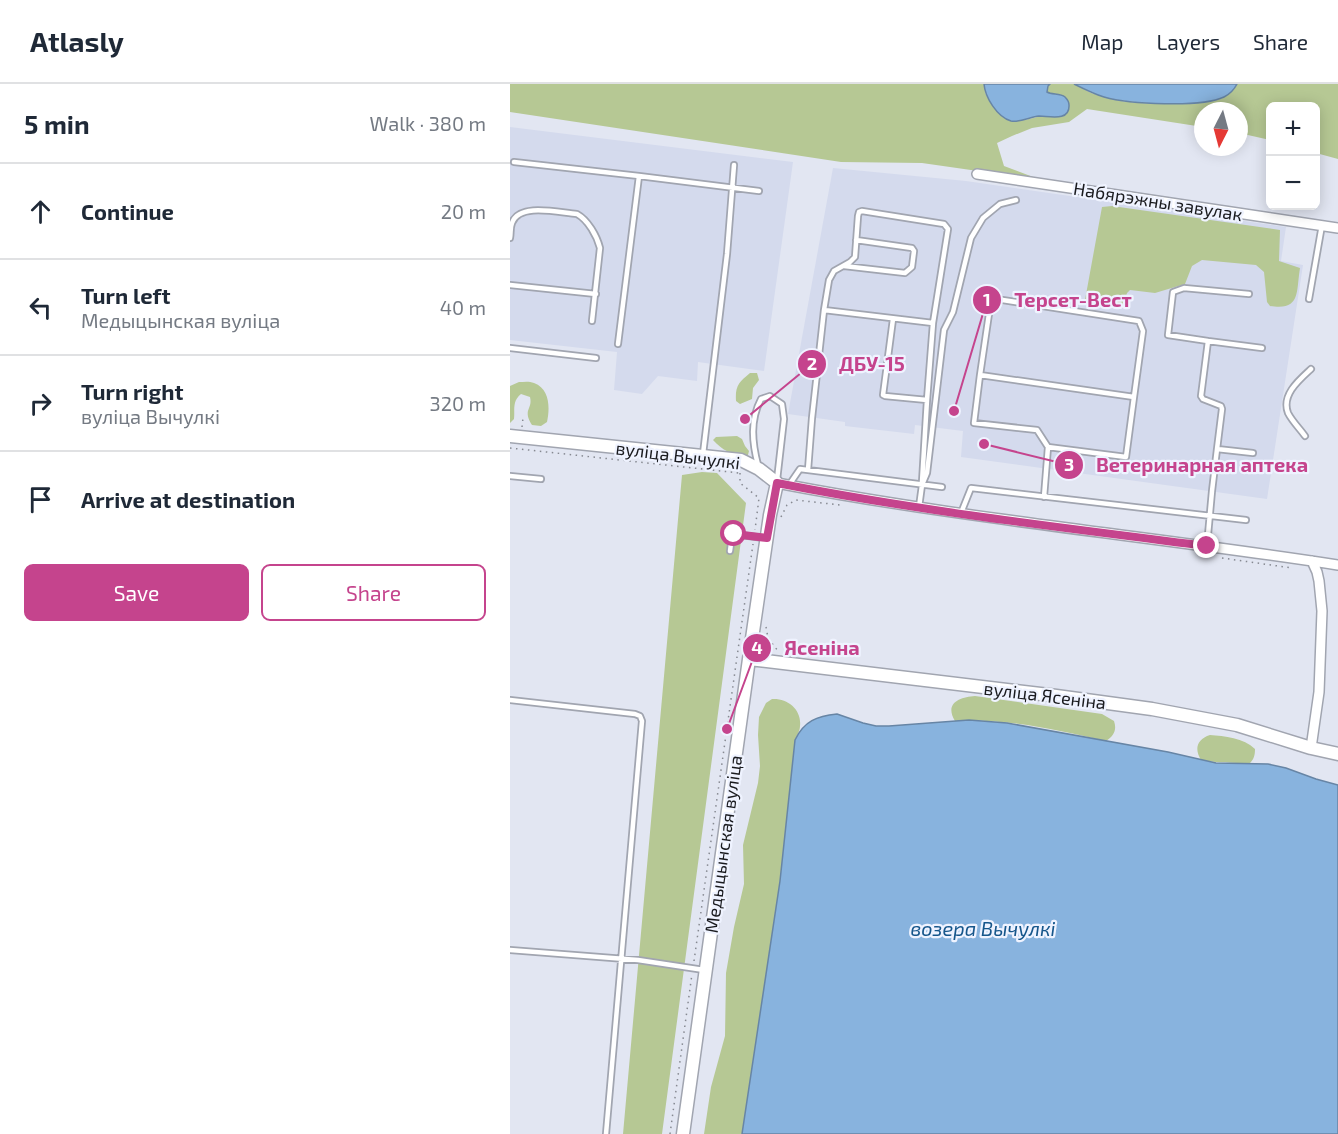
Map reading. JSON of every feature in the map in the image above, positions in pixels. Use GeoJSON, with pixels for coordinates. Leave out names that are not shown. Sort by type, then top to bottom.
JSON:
{"type":"FeatureCollection","features":[{"type":"Feature","properties":{"kind":"street","name":"Набярэжны завулак"},"geometry":{"type":"LineString","coordinates":[[977,174],[1338,228]]}},
{"type":"Feature","properties":{"kind":"street","name":"вуліца Вычулкі"},"geometry":{"type":"LineString","coordinates":[[510,436],[741,460],[783,484],[831,494],[1338,565]]}},
{"type":"Feature","properties":{"kind":"street","name":"Медыцынская вуліца"},"geometry":{"type":"LineString","coordinates":[[683,1134],[699,969],[748,659],[760,537],[783,484]]}},
{"type":"Feature","properties":{"kind":"street"},"geometry":{"type":"LineString","coordinates":[[1311,748],[1319,692],[1322,611],[1317,572],[1312,561]]}},
{"type":"Feature","properties":{"kind":"street","name":"вуліца Ясеніна"},"geometry":{"type":"LineString","coordinates":[[748,659],[1049,694],[1152,709],[1238,725],[1338,754]]}},
{"type":"Feature","properties":{"kind":"lane"},"geometry":{"type":"LineString","coordinates":[[514,162],[759,191]]}},
{"type":"Feature","properties":{"kind":"lane"},"geometry":{"type":"LineString","coordinates":[[703,456],[727,254],[734,165]]}},
{"type":"Feature","properties":{"kind":"lane"},"geometry":{"type":"LineString","coordinates":[[618,344],[639,176]]}},
{"type":"Feature","properties":{"kind":"lane"},"geometry":{"type":"LineString","coordinates":[[922,484],[927,473],[944,330],[953,312],[970,237],[983,218],[1000,204],[1016,200]]}},
{"type":"Feature","properties":{"kind":"lane"},"geometry":{"type":"LineString","coordinates":[[510,238],[512,223],[517,216],[531,210],[577,214],[583,217],[598,240],[600,248],[592,321]]}},
{"type":"Feature","properties":{"kind":"lane"},"geometry":{"type":"LineString","coordinates":[[808,470],[824,310],[830,280],[834,272],[855,257],[859,212],[944,224],[948,229],[933,323],[919,507]]}},
{"type":"Feature","properties":{"kind":"lane"},"geometry":{"type":"LineString","coordinates":[[1309,299],[1322,225]]}},
{"type":"Feature","properties":{"kind":"lane"},"geometry":{"type":"LineString","coordinates":[[844,266],[905,273],[912,267],[914,251],[912,248],[856,240]]}},
{"type":"Feature","properties":{"kind":"lane"},"geometry":{"type":"LineString","coordinates":[[510,285],[596,294]]}},
{"type":"Feature","properties":{"kind":"lane"},"geometry":{"type":"LineString","coordinates":[[1248,294],[1184,288],[1173,292],[1168,335],[1262,348]]}},
{"type":"Feature","properties":{"kind":"lane"},"geometry":{"type":"LineString","coordinates":[[1044,497],[1048,447],[1037,430],[974,423],[990,307],[996,299],[1139,321],[1143,331],[1126,457],[1048,447]]}},
{"type":"Feature","properties":{"kind":"lane"},"geometry":{"type":"LineString","coordinates":[[824,310],[933,323]]}},
{"type":"Feature","properties":{"kind":"lane"},"geometry":{"type":"LineString","coordinates":[[893,319],[883,395],[927,400]]}},
{"type":"Feature","properties":{"kind":"lane"},"geometry":{"type":"LineString","coordinates":[[1207,546],[1222,409],[1221,406],[1201,396],[1208,341]]}},
{"type":"Feature","properties":{"kind":"lane"},"geometry":{"type":"LineString","coordinates":[[510,348],[596,358]]}},
{"type":"Feature","properties":{"kind":"lane"},"geometry":{"type":"LineString","coordinates":[[1305,436],[1289,415],[1287,404],[1295,383],[1311,369]]}},
{"type":"Feature","properties":{"kind":"lane"},"geometry":{"type":"LineString","coordinates":[[980,375],[1134,396]]}},
{"type":"Feature","properties":{"kind":"lane"},"geometry":{"type":"LineString","coordinates":[[759,470],[753,444],[754,420],[761,399],[770,396],[782,405],[784,419],[783,484]]}},
{"type":"Feature","properties":{"kind":"lane"},"geometry":{"type":"LineString","coordinates":[[1217,449],[1253,453]]}},
{"type":"Feature","properties":{"kind":"lane"},"geometry":{"type":"LineString","coordinates":[[783,484],[800,470],[808,470],[942,487]]}},
{"type":"Feature","properties":{"kind":"lane"},"geometry":{"type":"LineString","coordinates":[[510,476],[542,479]]}},
{"type":"Feature","properties":{"kind":"lane"},"geometry":{"type":"LineString","coordinates":[[962,513],[971,488],[1246,520]]}},
{"type":"Feature","properties":{"kind":"lane"},"geometry":{"type":"LineString","coordinates":[[730,551],[734,534],[760,537]]}},
{"type":"Feature","properties":{"kind":"lane"},"geometry":{"type":"LineString","coordinates":[[510,700],[635,714],[640,716],[642,721],[606,1134]]}},
{"type":"Feature","properties":{"kind":"lane"},"geometry":{"type":"LineString","coordinates":[[510,950],[621,959],[699,969]]}},
{"type":"Feature","properties":{"kind":"path"},"geometry":{"type":"LineString","coordinates":[[670,1134],[699,969],[760,537],[759,498],[740,483],[740,473]]}},
{"type":"Feature","properties":{"kind":"shaded area"},"geometry":{"type":"Polygon","coordinates":[[[510,127],[793,162],[764,371],[698,362],[697,381],[658,376],[642,394],[614,390],[617,352],[510,340],[510,127]]]}},
{"type":"Feature","properties":{"kind":"shaded area"},"geometry":{"type":"Polygon","coordinates":[[[833,168],[966,181],[1286,227],[1281,261],[1303,265],[1267,499],[961,457],[963,431],[915,425],[914,434],[845,426],[845,422],[788,414],[833,168]]]}},
{"type":"Feature","properties":{"kind":"green space"},"geometry":{"type":"Polygon","coordinates":[[[510,84],[984,84],[986,95],[997,111],[1025,120],[1041,116],[1058,117],[1060,95],[1049,94],[1048,86],[1050,84],[1074,84],[1091,93],[1121,101],[1194,103],[1194,126],[1087,109],[1069,122],[1032,128],[997,143],[1004,166],[1041,180],[922,163],[841,162],[510,112],[510,84]]]}},
{"type":"Feature","properties":{"kind":"green space"},"geometry":{"type":"Polygon","coordinates":[[[1237,84],[1338,84],[1338,159],[1320,154],[1320,102],[1266,102],[1266,139],[1248,135],[1248,102],[1203,102],[1223,98],[1237,84]]]}},
{"type":"Feature","properties":{"kind":"green space"},"geometry":{"type":"Polygon","coordinates":[[[1112,206],[1280,230],[1279,261],[1300,268],[1295,298],[1287,306],[1270,306],[1267,302],[1264,272],[1256,265],[1202,260],[1192,266],[1185,284],[1155,293],[1130,290],[1124,304],[1119,306],[1085,300],[1102,207],[1112,206]]]}},
{"type":"Feature","properties":{"kind":"green space"},"geometry":{"type":"Polygon","coordinates":[[[750,373],[757,373],[759,380],[753,388],[752,399],[740,404],[736,401],[737,388],[750,373]]]}},
{"type":"Feature","properties":{"kind":"green space"},"geometry":{"type":"Polygon","coordinates":[[[519,382],[534,383],[546,394],[548,417],[547,422],[541,426],[532,425],[528,416],[530,397],[521,394],[515,403],[514,419],[510,423],[510,386],[519,382]]]}},
{"type":"Feature","properties":{"kind":"green space"},"geometry":{"type":"Polygon","coordinates":[[[737,436],[742,439],[749,451],[748,455],[729,452],[713,440],[716,437],[737,436]]]}},
{"type":"Feature","properties":{"kind":"green space"},"geometry":{"type":"Polygon","coordinates":[[[702,472],[717,473],[746,503],[662,1134],[623,1134],[682,475],[702,472]]]}},
{"type":"Feature","properties":{"kind":"green space"},"geometry":{"type":"Polygon","coordinates":[[[975,696],[1102,714],[1114,721],[1115,730],[1106,741],[1012,723],[955,721],[951,710],[955,702],[975,696]]]}},
{"type":"Feature","properties":{"kind":"green space"},"geometry":{"type":"Polygon","coordinates":[[[772,699],[778,699],[793,706],[799,715],[800,726],[795,740],[780,881],[742,1134],[704,1134],[711,1087],[725,1036],[726,973],[744,884],[743,845],[760,766],[759,717],[766,703],[772,699]]]}},
{"type":"Feature","properties":{"kind":"green space"},"geometry":{"type":"Polygon","coordinates":[[[1210,735],[1245,742],[1255,749],[1252,760],[1250,763],[1201,760],[1198,745],[1202,739],[1210,735]]]}},
{"type":"Feature","properties":{"kind":"water"},"geometry":{"type":"Polygon","coordinates":[[[984,84],[1050,84],[1047,92],[1065,97],[1069,103],[1068,110],[1066,114],[1058,117],[1039,116],[1011,121],[993,106],[984,84]]]}},
{"type":"Feature","properties":{"kind":"water"},"geometry":{"type":"Polygon","coordinates":[[[1074,84],[1237,84],[1224,97],[1183,104],[1130,102],[1093,93],[1074,84]]]}},
{"type":"Feature","properties":{"kind":"water","name":"возера Вычулкі"},"geometry":{"type":"Polygon","coordinates":[[[837,714],[876,726],[969,720],[1007,723],[1216,763],[1268,764],[1338,785],[1338,1134],[742,1134],[780,881],[795,740],[807,724],[823,716],[837,714]]]}},
{"type":"Feature","properties":{"kind":"place","name":"Терсет-Вест"},"geometry":{"type":"Point","coordinates":[954,411]}},
{"type":"Feature","properties":{"kind":"place","name":"ДБУ-15"},"geometry":{"type":"Point","coordinates":[745,419]}},
{"type":"Feature","properties":{"kind":"place","name":"Ветеринарная аптека"},"geometry":{"type":"Point","coordinates":[984,444]}},
{"type":"Feature","properties":{"kind":"place","name":"Ясеніна"},"geometry":{"type":"Point","coordinates":[727,729]}},
{"type":"Feature","properties":{"kind":"route"},"geometry":{"type":"LineString","coordinates":[[734,534],[767,538],[777,483],[831,494],[1207,546]]}}]}
